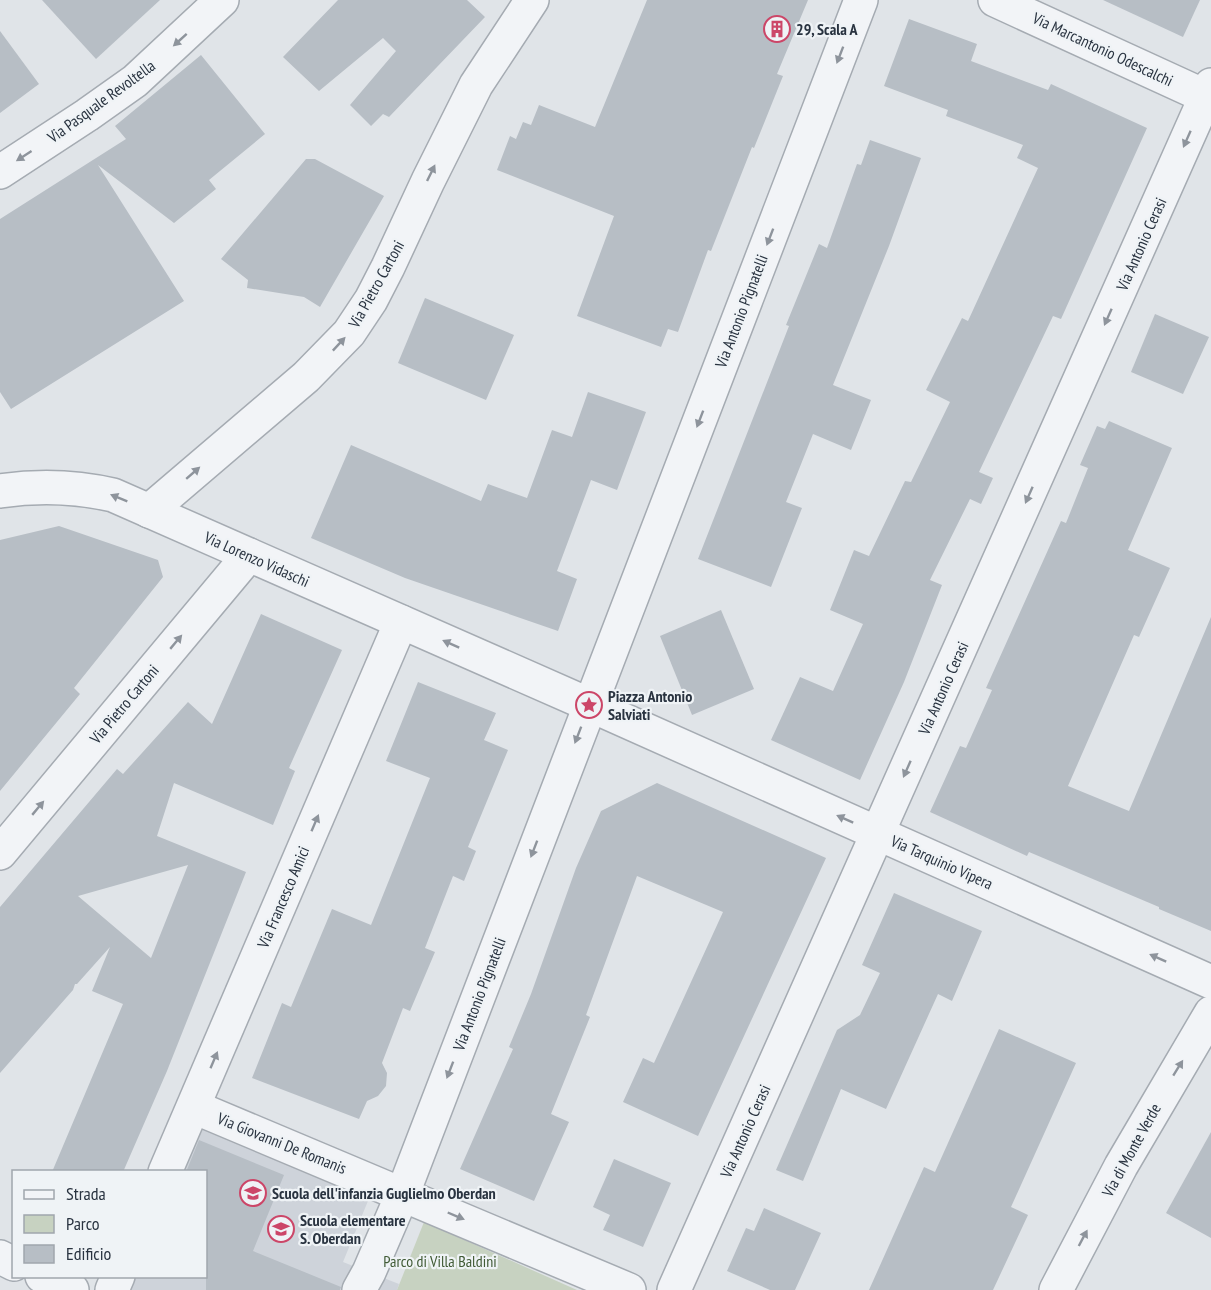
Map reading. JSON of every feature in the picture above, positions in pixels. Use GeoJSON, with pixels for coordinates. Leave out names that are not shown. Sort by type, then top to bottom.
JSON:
{"type":"FeatureCollection","features":[{"type":"Feature","properties":{"kind":"street","name":"Via Pasquale Revoltella"},"geometry":{"type":"LineString","coordinates":[[0,172],[135,81],[222,0]]}},
{"type":"Feature","properties":{"kind":"street","name":"Via Pietro Cartoni"},"geometry":{"type":"LineString","coordinates":[[149,511],[306,377],[349,333],[388,267],[476,85],[532,0]]}},
{"type":"Feature","properties":{"kind":"street","name":"Via Antonio Pignatelli"},"geometry":{"type":"LineString","coordinates":[[364,1281],[403,1193],[861,0]]}},
{"type":"Feature","properties":{"kind":"street","name":"Via Marcantonio Odescalchi"},"geometry":{"type":"LineString","coordinates":[[995,0],[1209,94]]}},
{"type":"Feature","properties":{"kind":"street","name":"Via Antonio Cerasi"},"geometry":{"type":"LineString","coordinates":[[674,1290],[1209,94]]}},
{"type":"Feature","properties":{"kind":"street","name":"Via Lorenzo Vidaschi"},"geometry":{"type":"LineString","coordinates":[[0,491],[46,486],[69,487],[112,495],[590,705]]}},
{"type":"Feature","properties":{"kind":"street","name":"Via Pietro Cartoni"},"geometry":{"type":"LineString","coordinates":[[0,853],[249,555]]}},
{"type":"Feature","properties":{"kind":"street","name":"Via Francesco Amici"},"geometry":{"type":"LineString","coordinates":[[166,1170],[401,622]]}},
{"type":"Feature","properties":{"kind":"street","name":"Via Tarquinio Vipera"},"geometry":{"type":"LineString","coordinates":[[590,705],[1211,982]]}},
{"type":"Feature","properties":{"kind":"street","name":"Via di Monte Verde"},"geometry":{"type":"LineString","coordinates":[[1056,1290],[1121,1166],[1211,1013]]}},
{"type":"Feature","properties":{"kind":"street","name":"Via Giovanni De Romanis"},"geometry":{"type":"LineString","coordinates":[[194,1107],[629,1290]]}},
{"type":"Feature","properties":{"kind":"street"},"geometry":{"type":"LineString","coordinates":[[46,1278],[72,1290]]}},
{"type":"Feature","properties":{"kind":"shaded area","name":"Scuola elementare S. Oberdan"},"geometry":{"type":"Polygon","coordinates":[[[198,1125],[370,1196],[343,1262],[399,1284],[397,1290],[130,1290],[136,1278],[207,1278],[207,1170],[179,1170],[198,1125]]]}},
{"type":"Feature","properties":{"kind":"green space","name":"Parco di Villa Baldini"},"geometry":{"type":"Polygon","coordinates":[[[424,1222],[577,1290],[397,1290],[424,1222]]]}},
{"type":"Feature","properties":{"kind":"building"},"geometry":{"type":"Polygon","coordinates":[[[42,0],[160,0],[96,59],[42,0]]]}},
{"type":"Feature","properties":{"kind":"building"},"geometry":{"type":"Polygon","coordinates":[[[338,0],[467,0],[485,17],[389,117],[383,114],[371,126],[350,105],[396,51],[383,38],[319,91],[283,57],[338,0]]]}},
{"type":"Feature","properties":{"kind":"building"},"geometry":{"type":"Polygon","coordinates":[[[647,0],[808,0],[777,74],[783,76],[711,251],[708,250],[678,332],[668,329],[661,347],[577,316],[614,216],[497,170],[510,136],[516,139],[523,122],[531,125],[539,105],[595,127],[647,0]]]}},
{"type":"Feature","properties":{"kind":"building"},"geometry":{"type":"Polygon","coordinates":[[[1103,0],[1200,0],[1183,37],[1103,0]]]}},
{"type":"Feature","properties":{"kind":"building"},"geometry":{"type":"Polygon","coordinates":[[[909,19],[977,44],[971,61],[1048,90],[1051,84],[1147,128],[1061,319],[1053,316],[979,472],[993,478],[981,504],[970,499],[930,580],[942,585],[904,682],[860,780],[771,740],[800,677],[833,691],[863,624],[830,610],[854,550],[869,556],[905,481],[911,482],[950,402],[926,390],[962,318],[968,321],[1038,168],[1017,158],[1023,145],[946,116],[948,110],[884,86],[909,19]]]}},
{"type":"Feature","properties":{"kind":"building"},"geometry":{"type":"Polygon","coordinates":[[[0,31],[39,84],[0,113],[0,31]]]}},
{"type":"Feature","properties":{"kind":"building"},"geometry":{"type":"Polygon","coordinates":[[[201,55],[265,134],[209,180],[216,189],[174,223],[98,165],[184,301],[11,409],[0,392],[0,219],[126,139],[115,126],[201,55]]]}},
{"type":"Feature","properties":{"kind":"building"},"geometry":{"type":"Polygon","coordinates":[[[870,140],[921,158],[889,246],[833,385],[871,400],[851,450],[813,434],[786,502],[802,508],[771,587],[698,559],[819,244],[827,248],[857,164],[861,165],[870,140]]]}},
{"type":"Feature","properties":{"kind":"building"},"geometry":{"type":"Polygon","coordinates":[[[306,159],[315,159],[384,196],[320,307],[304,297],[247,288],[248,280],[221,259],[306,159]]]}},
{"type":"Feature","properties":{"kind":"building"},"geometry":{"type":"Polygon","coordinates":[[[425,298],[514,335],[486,400],[398,363],[425,298]]]}},
{"type":"Feature","properties":{"kind":"building"},"geometry":{"type":"Polygon","coordinates":[[[1155,314],[1209,337],[1183,394],[1131,372],[1155,314]]]}},
{"type":"Feature","properties":{"kind":"building"},"geometry":{"type":"Polygon","coordinates":[[[588,392],[646,412],[617,490],[591,480],[557,571],[577,579],[558,631],[405,578],[311,538],[351,445],[481,501],[488,484],[527,498],[552,430],[572,437],[588,392]]]}},
{"type":"Feature","properties":{"kind":"building"},"geometry":{"type":"Polygon","coordinates":[[[1109,421],[1172,448],[1128,550],[1170,568],[1139,637],[1134,635],[1068,786],[1129,811],[1211,617],[1211,931],[1029,852],[1027,856],[930,812],[960,746],[966,748],[992,690],[986,688],[1061,521],[1066,523],[1088,468],[1080,465],[1097,426],[1105,429],[1109,421]]]}},
{"type":"Feature","properties":{"kind":"building"},"geometry":{"type":"Polygon","coordinates":[[[59,526],[158,560],[163,577],[74,688],[80,694],[0,791],[0,540],[59,526]]]}},
{"type":"Feature","properties":{"kind":"building"},"geometry":{"type":"Polygon","coordinates":[[[721,610],[754,689],[692,715],[660,636],[721,610]]]}},
{"type":"Feature","properties":{"kind":"building"},"geometry":{"type":"Polygon","coordinates":[[[261,614],[342,650],[289,768],[295,771],[273,825],[174,783],[157,836],[246,872],[167,1071],[124,1170],[53,1170],[123,1004],[92,991],[110,947],[75,984],[73,990],[0,1073],[0,907],[117,769],[123,774],[188,702],[212,724],[261,614]],[[188,865],[78,896],[151,958],[188,865]]]}},
{"type":"Feature","properties":{"kind":"building"},"geometry":{"type":"Polygon","coordinates":[[[418,682],[496,713],[484,740],[508,750],[468,847],[476,851],[464,881],[453,876],[425,948],[435,952],[410,1011],[403,1008],[382,1063],[387,1073],[386,1086],[378,1096],[367,1101],[359,1119],[252,1078],[282,1003],[291,1007],[332,909],[371,925],[430,778],[386,761],[418,682]]]}},
{"type":"Feature","properties":{"kind":"building"},"geometry":{"type":"Polygon","coordinates":[[[657,783],[826,858],[698,1136],[623,1102],[643,1058],[654,1063],[723,912],[637,876],[586,1015],[590,1017],[551,1114],[569,1122],[534,1201],[460,1169],[513,1049],[509,1047],[531,994],[576,868],[601,811],[657,783]]]}},
{"type":"Feature","properties":{"kind":"building"},"geometry":{"type":"Polygon","coordinates":[[[894,893],[982,931],[952,1001],[938,994],[886,1109],[841,1089],[803,1181],[776,1170],[837,1030],[860,1015],[880,973],[862,965],[894,893]]]}},
{"type":"Feature","properties":{"kind":"building"},"geometry":{"type":"Polygon","coordinates":[[[999,1029],[1076,1063],[1011,1207],[1028,1215],[993,1290],[869,1290],[924,1167],[935,1172],[999,1029]]]}},
{"type":"Feature","properties":{"kind":"building"},"geometry":{"type":"Polygon","coordinates":[[[1211,1132],[1211,1238],[1166,1213],[1211,1132]]]}},
{"type":"Feature","properties":{"kind":"building"},"geometry":{"type":"Polygon","coordinates":[[[199,1140],[284,1175],[253,1251],[341,1287],[340,1290],[206,1290],[207,1170],[187,1170],[199,1140]]]}},
{"type":"Feature","properties":{"kind":"building"},"geometry":{"type":"Polygon","coordinates":[[[614,1159],[671,1183],[643,1247],[603,1230],[610,1215],[593,1207],[614,1159]]]}},
{"type":"Feature","properties":{"kind":"building"},"geometry":{"type":"Polygon","coordinates":[[[764,1208],[821,1233],[795,1290],[770,1290],[727,1271],[746,1228],[754,1231],[764,1208]]]}},
{"type":"Feature","properties":{"kind":"place","name":"29, Scala A"},"geometry":{"type":"Point","coordinates":[777,29]}},
{"type":"Feature","properties":{"kind":"place","name":"Piazza Antonio Salviati"},"geometry":{"type":"Point","coordinates":[589,705]}},
{"type":"Feature","properties":{"kind":"place","name":"Scuola dell'infanzia Guglielmo Oberdan"},"geometry":{"type":"Point","coordinates":[253,1193]}},
{"type":"Feature","properties":{"kind":"place","name":"Scuola elementare S. Oberdan"},"geometry":{"type":"Point","coordinates":[281,1229]}}]}
